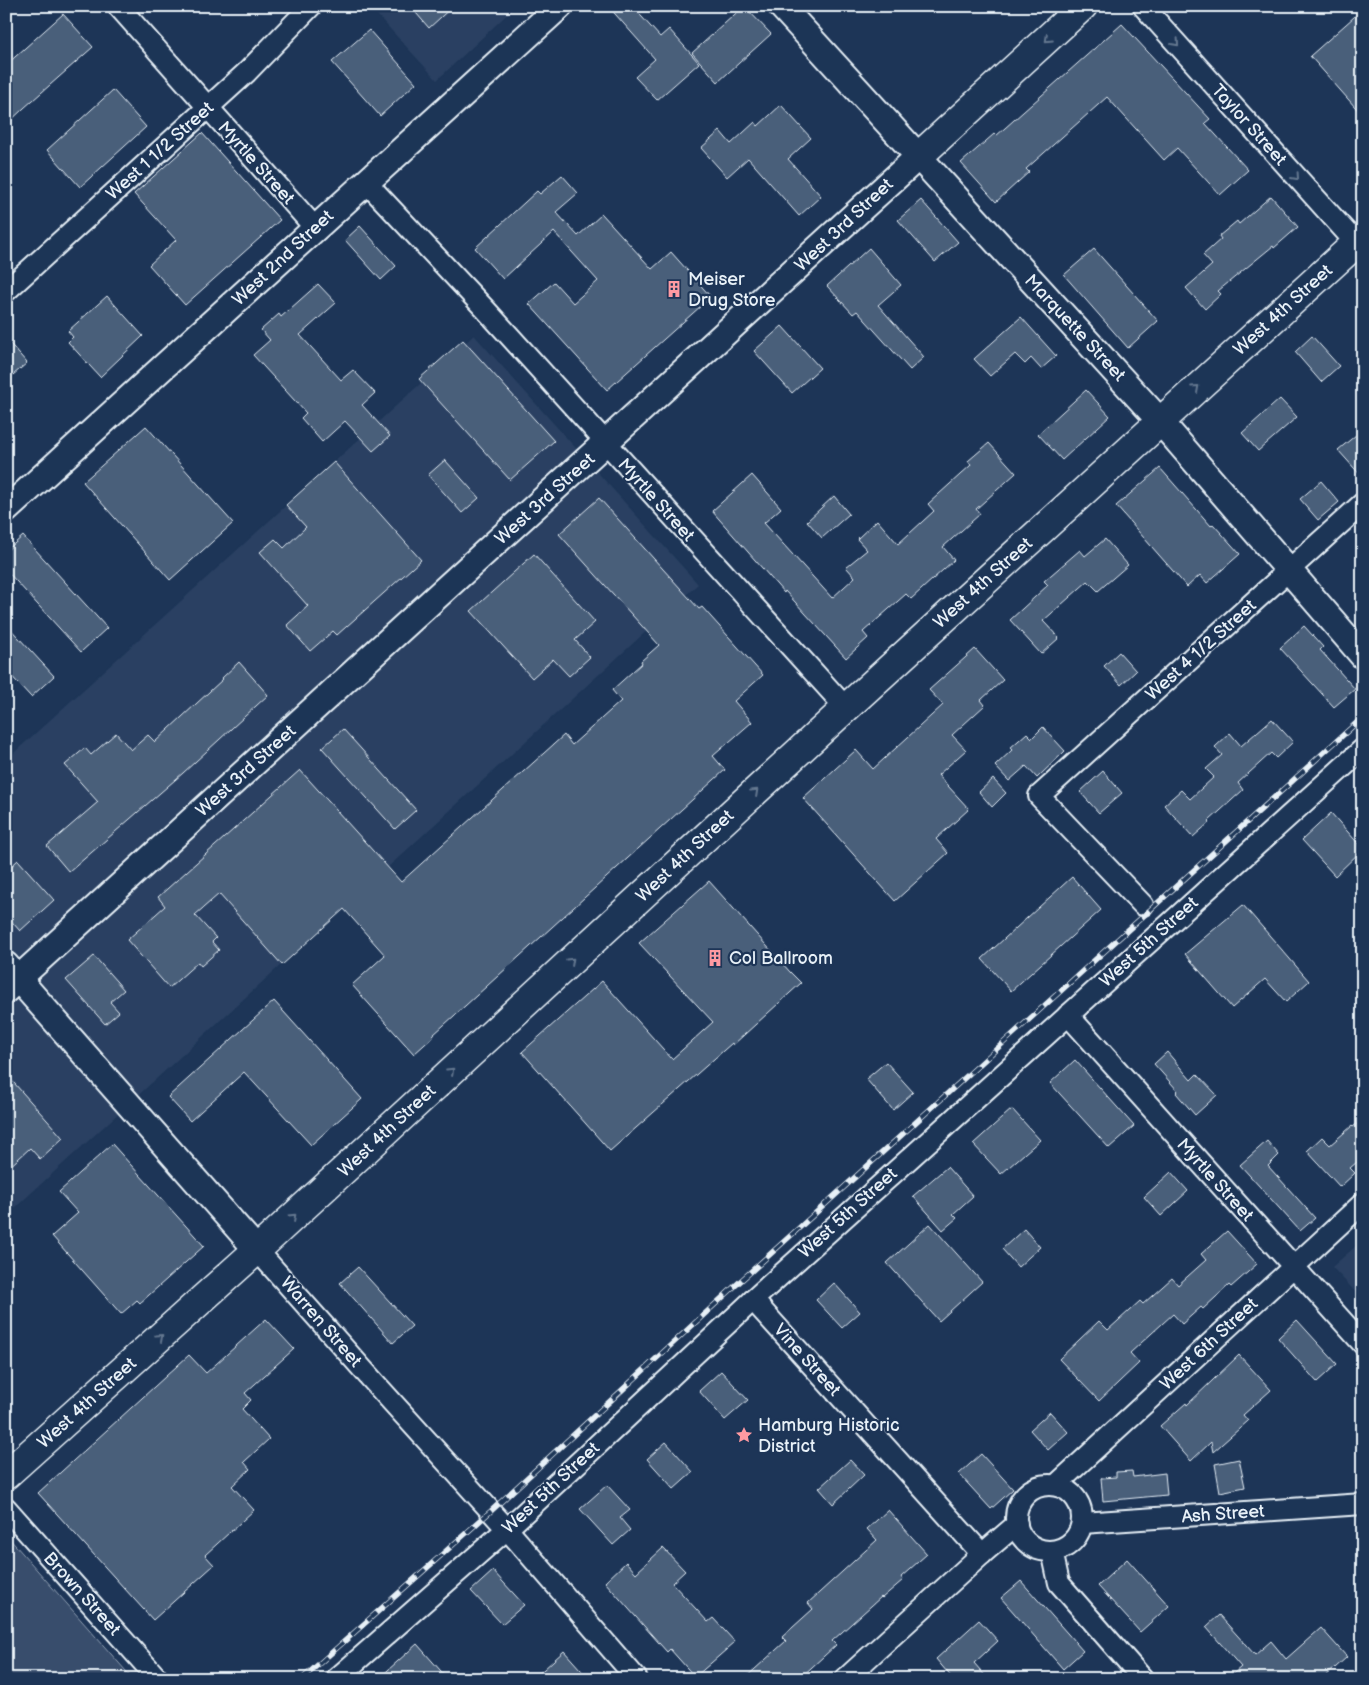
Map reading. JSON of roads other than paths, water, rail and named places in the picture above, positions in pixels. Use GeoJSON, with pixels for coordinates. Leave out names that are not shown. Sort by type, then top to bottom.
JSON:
{"type":"FeatureCollection","features":[{"type":"Feature","properties":{"kind":"main road","name":"West 3rd Street"},"geometry":{"type":"LineString","coordinates":[[919,156],[1083,6]]}},
{"type":"Feature","properties":{"kind":"main road","name":"West 4th Street"},"geometry":{"type":"LineString","coordinates":[[6,1475],[257,1250],[846,708],[1359,240]]}},
{"type":"Feature","properties":{"kind":"street","name":"Myrtle Street"},"geometry":{"type":"LineString","coordinates":[[118,6],[316,229]]}},
{"type":"Feature","properties":{"kind":"street","name":"West 1 1/2 Street"},"geometry":{"type":"LineString","coordinates":[[6,291],[247,72],[310,6]]}},
{"type":"Feature","properties":{"kind":"street","name":"West 2nd Street"},"geometry":{"type":"LineString","coordinates":[[6,510],[560,6]]}},
{"type":"Feature","properties":{"kind":"street","name":"Marquette Street"},"geometry":{"type":"LineString","coordinates":[[781,6],[1160,421],[1363,656]]}},
{"type":"Feature","properties":{"kind":"street","name":"Taylor Street"},"geometry":{"type":"LineString","coordinates":[[1143,6],[1359,240]]}},
{"type":"Feature","properties":{"kind":"street","name":"West 3rd Street"},"geometry":{"type":"LineString","coordinates":[[10,978],[605,444],[919,156]]}},
{"type":"Feature","properties":{"kind":"street","name":"Myrtle Street"},"geometry":{"type":"LineString","coordinates":[[366,182],[486,310],[605,444],[846,708]]}},
{"type":"Feature","properties":{"kind":"street","name":"West 4 1/2 Street"},"geometry":{"type":"LineString","coordinates":[[1143,905],[1039,796],[1363,503]]}},
{"type":"Feature","properties":{"kind":"street","name":"West 5th Street"},"geometry":{"type":"LineString","coordinates":[[336,1679],[507,1529],[753,1300],[1363,749]]}},
{"type":"Feature","properties":{"kind":"street","name":"Warren Street"},"geometry":{"type":"LineString","coordinates":[[10,978],[507,1529],[637,1679]]}},
{"type":"Feature","properties":{"kind":"street","name":"Myrtle Street"},"geometry":{"type":"LineString","coordinates":[[1068,1015],[1363,1344]]}},
{"type":"Feature","properties":{"kind":"street","name":"West 6th Street"},"geometry":{"type":"LineString","coordinates":[[1056,1485],[1363,1203]]}},
{"type":"Feature","properties":{"kind":"street","name":"Vine Street"},"geometry":{"type":"LineString","coordinates":[[753,1300],[982,1554]]}},
{"type":"Feature","properties":{"kind":"street"},"geometry":{"type":"LineString","coordinates":[[1050,1484],[1061,1486],[1071,1492],[1078,1501],[1082,1511],[1082,1523],[1079,1534],[1072,1542],[1063,1548],[1052,1551],[1041,1550],[1031,1546],[1023,1539],[1015,1518],[1022,1498],[1030,1490],[1039,1485],[1050,1484]]}},
{"type":"Feature","properties":{"kind":"street","name":"Ash Street"},"geometry":{"type":"LineString","coordinates":[[1082,1523],[1363,1504]]}},
{"type":"Feature","properties":{"kind":"street","name":"Brown Street"},"geometry":{"type":"LineString","coordinates":[[6,1508],[158,1679]]}},
{"type":"Feature","properties":{"kind":"street"},"geometry":{"type":"LineString","coordinates":[[845,1679],[1016,1524]]}},
{"type":"Feature","properties":{"kind":"street"},"geometry":{"type":"LineString","coordinates":[[1052,1551],[1059,1582],[1143,1679]]}},
{"type":"Feature","properties":{"kind":"railway"},"geometry":{"type":"LineString","coordinates":[[302,1679],[491,1511],[735,1286],[1363,717]]}},
{"type":"Feature","properties":{"kind":"place","name":"Meiser Drug Store"},"geometry":{"type":"Point","coordinates":[674,289]}},
{"type":"Feature","properties":{"kind":"place","name":"Col Ballroom"},"geometry":{"type":"Point","coordinates":[715,958]}},
{"type":"Feature","properties":{"kind":"place","name":"Hamburg Historic District"},"geometry":{"type":"Point","coordinates":[744,1435]}}]}
